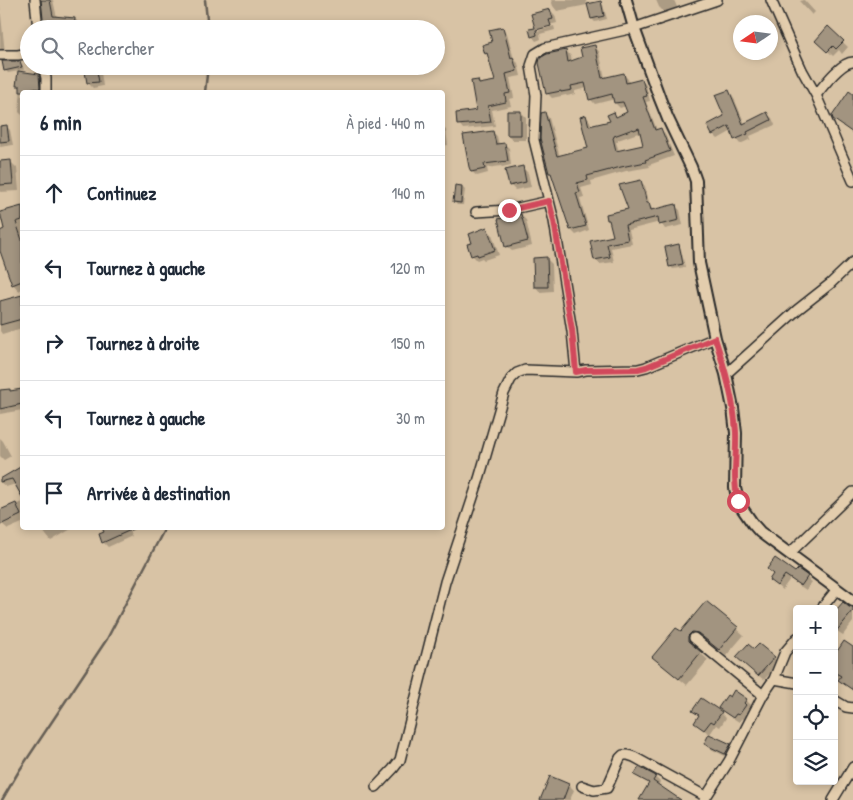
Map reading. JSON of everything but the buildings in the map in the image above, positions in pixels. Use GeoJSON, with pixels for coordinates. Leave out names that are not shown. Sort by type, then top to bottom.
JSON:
{"type":"FeatureCollection","features":[{"type":"Feature","properties":{"kind":"street"},"geometry":{"type":"LineString","coordinates":[[35,0],[37,20]]}},
{"type":"Feature","properties":{"kind":"street"},"geometry":{"type":"LineString","coordinates":[[626,0],[634,28],[660,99],[696,182],[699,262],[715,338],[726,374],[733,408],[736,433],[735,488],[740,504],[760,532],[853,601]]}},
{"type":"Feature","properties":{"kind":"street"},"geometry":{"type":"LineString","coordinates":[[576,372],[572,330],[554,221],[534,140],[536,95],[531,66],[535,54],[545,48],[634,28],[717,0]]}},
{"type":"Feature","properties":{"kind":"street"},"geometry":{"type":"LineString","coordinates":[[772,0],[802,70],[816,94],[853,181]]}},
{"type":"Feature","properties":{"kind":"street"},"geometry":{"type":"LineString","coordinates":[[0,55],[20,55]]}},
{"type":"Feature","properties":{"kind":"street"},"geometry":{"type":"LineString","coordinates":[[816,94],[842,66],[850,61],[853,62]]}},
{"type":"Feature","properties":{"kind":"street"},"geometry":{"type":"LineString","coordinates":[[45,75],[46,90]]}},
{"type":"Feature","properties":{"kind":"street"},"geometry":{"type":"LineString","coordinates":[[476,212],[509,210],[549,201]]}},
{"type":"Feature","properties":{"kind":"street"},"geometry":{"type":"LineString","coordinates":[[726,374],[853,262]]}},
{"type":"Feature","properties":{"kind":"street"},"geometry":{"type":"LineString","coordinates":[[376,787],[400,760],[445,582],[478,484],[504,393],[511,379],[517,373],[525,370],[576,372],[586,370],[638,369],[715,338]]}},
{"type":"Feature","properties":{"kind":"street"},"geometry":{"type":"LineString","coordinates":[[790,554],[853,492]]}},
{"type":"Feature","properties":{"kind":"street"},"geometry":{"type":"LineString","coordinates":[[824,605],[837,589]]}},
{"type":"Feature","properties":{"kind":"street"},"geometry":{"type":"LineString","coordinates":[[694,638],[763,695]]}},
{"type":"Feature","properties":{"kind":"street"},"geometry":{"type":"LineString","coordinates":[[582,786],[594,790],[607,788],[620,758],[623,755],[628,755],[644,761],[705,798],[729,761],[763,695],[774,679],[785,652],[793,643]]}},
{"type":"Feature","properties":{"kind":"street"},"geometry":{"type":"LineString","coordinates":[[774,679],[793,682]]}},
{"type":"Feature","properties":{"kind":"street"},"geometry":{"type":"LineString","coordinates":[[838,702],[846,707],[853,708]]}},
{"type":"Feature","properties":{"kind":"street"},"geometry":{"type":"LineString","coordinates":[[833,800],[853,767]]}},
{"type":"Feature","properties":{"kind":"waterway"},"geometry":{"type":"LineString","coordinates":[[205,0],[207,20]]}},
{"type":"Feature","properties":{"kind":"waterway"},"geometry":{"type":"LineString","coordinates":[[205,90],[207,75]]}},
{"type":"Feature","properties":{"kind":"waterway"},"geometry":{"type":"LineString","coordinates":[[2,800],[19,771],[107,639],[164,530]]}},
{"type":"Feature","properties":{"kind":"route"},"geometry":{"type":"LineString","coordinates":[[509,210],[549,201],[572,330],[576,372],[586,370],[638,369],[715,338],[726,374],[733,408],[736,433],[735,488],[738,501]]}}]}
